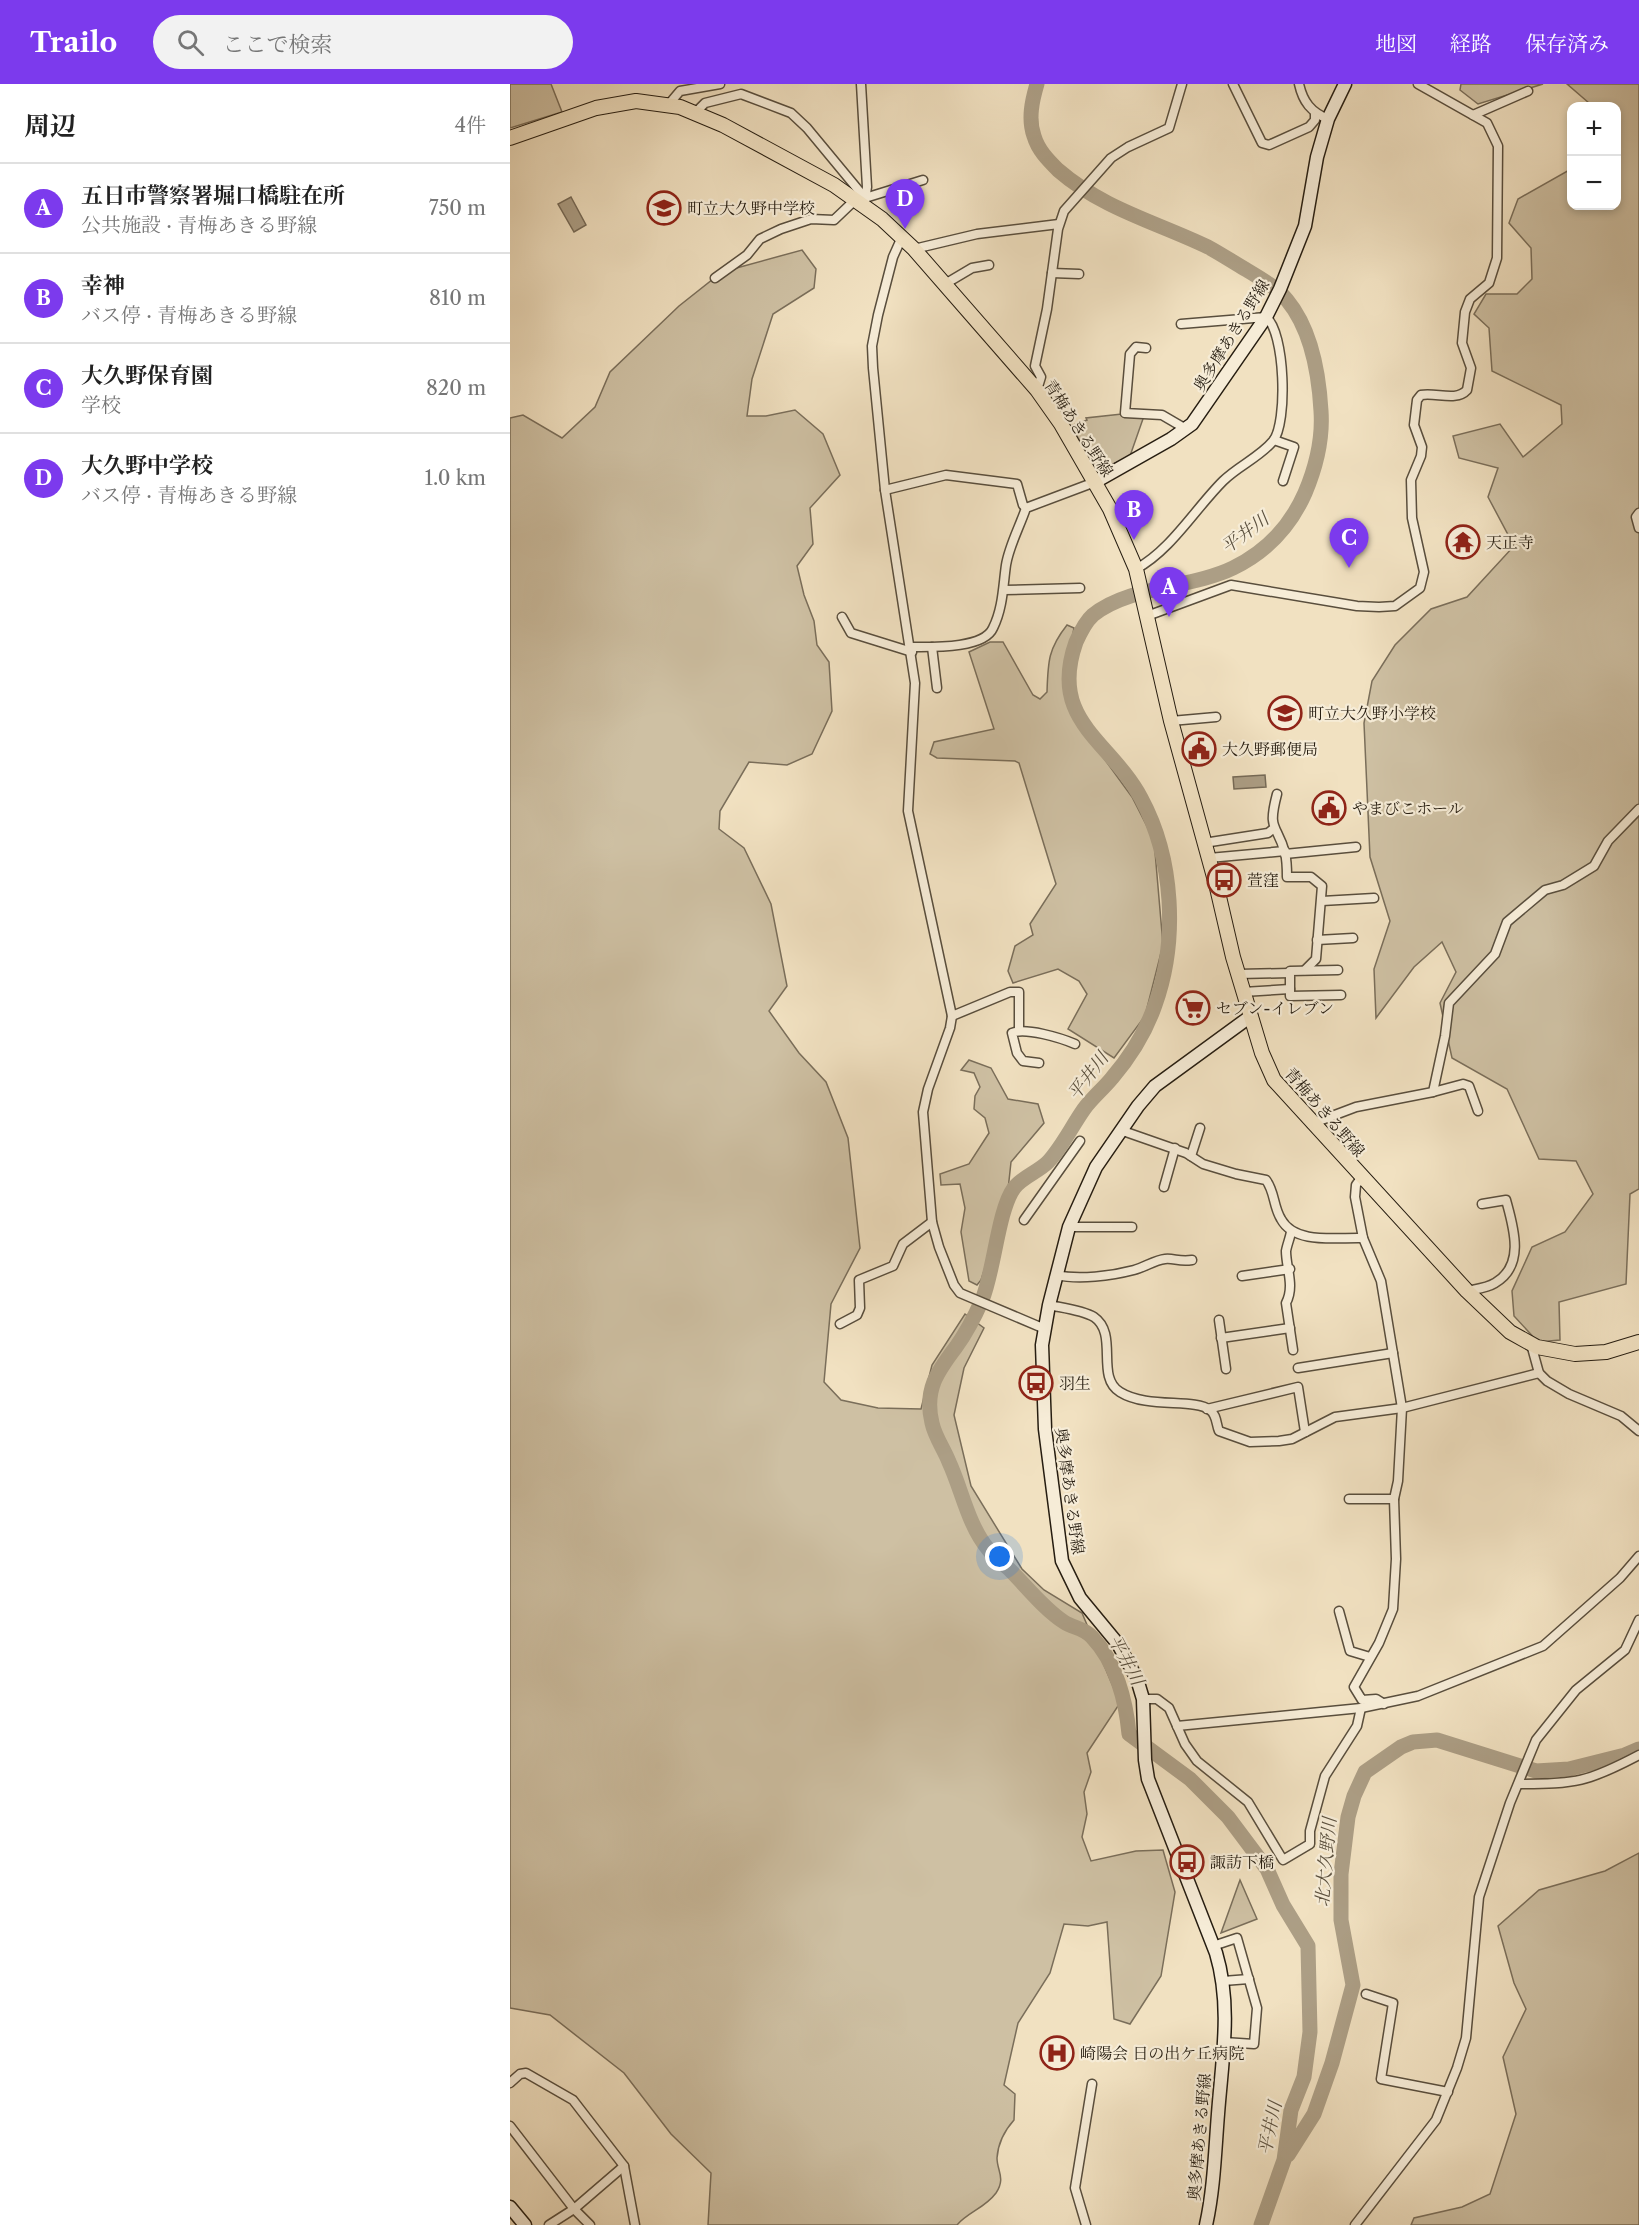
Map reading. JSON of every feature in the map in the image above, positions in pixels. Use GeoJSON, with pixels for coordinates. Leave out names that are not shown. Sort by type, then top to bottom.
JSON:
{"type":"FeatureCollection","features":[{"type":"Feature","properties":{"kind":"main road","name":"奥多摩あきる野線"},"geometry":{"type":"LineString","coordinates":[[1095,482],[1186,429],[1206,407],[1269,312],[1289,270],[1308,217],[1317,157],[1328,119],[1345,84]]}},
{"type":"Feature","properties":{"kind":"main road","name":"青梅あきる野線"},"geometry":{"type":"LineString","coordinates":[[510,138],[611,104],[636,101],[669,104],[696,112],[834,184],[861,200],[914,249],[1037,390],[1095,482],[1117,523],[1136,571],[1171,721],[1238,974],[1270,1075],[1311,1124],[1503,1327],[1531,1344],[1555,1352],[1580,1354],[1611,1351],[1639,1342]]}},
{"type":"Feature","properties":{"kind":"main road","name":"奥多摩あきる野線"},"geometry":{"type":"LineString","coordinates":[[1210,2222],[1224,2043],[1223,1981],[1213,1946],[1153,1794],[1144,1760],[1143,1705],[1130,1664],[1080,1598],[1062,1561],[1042,1396],[1045,1329],[1049,1305],[1069,1227],[1090,1179],[1138,1106],[1161,1080],[1251,1016]]}},
{"type":"Feature","properties":{"kind":"main road"},"geometry":{"type":"LineString","coordinates":[[510,2207],[525,2225]]}},
{"type":"Feature","properties":{"kind":"street"},"geometry":{"type":"LineString","coordinates":[[669,104],[680,91],[720,84]]}},
{"type":"Feature","properties":{"kind":"street"},"geometry":{"type":"LineString","coordinates":[[861,84],[861,200]]}},
{"type":"Feature","properties":{"kind":"street"},"geometry":{"type":"LineString","coordinates":[[1037,390],[1041,377],[1035,366],[1059,224],[1073,198],[1097,171],[1124,149],[1169,128],[1182,84]]}},
{"type":"Feature","properties":{"kind":"street"},"geometry":{"type":"LineString","coordinates":[[1233,84],[1262,143],[1269,145],[1309,127],[1315,120],[1315,114]]}},
{"type":"Feature","properties":{"kind":"street"},"geometry":{"type":"LineString","coordinates":[[1299,84],[1305,102],[1315,114],[1328,119]]}},
{"type":"Feature","properties":{"kind":"street"},"geometry":{"type":"LineString","coordinates":[[1146,613],[1231,585],[1357,606],[1379,607],[1395,606],[1419,588],[1424,572],[1412,518],[1411,480],[1422,447],[1414,425],[1417,400],[1421,395],[1430,393],[1455,396],[1467,390],[1472,368],[1462,343],[1465,312],[1470,299],[1489,283],[1497,258],[1498,146],[1487,123],[1418,84]]}},
{"type":"Feature","properties":{"kind":"street"},"geometry":{"type":"LineString","coordinates":[[1473,115],[1528,91]]}},
{"type":"Feature","properties":{"kind":"street"},"geometry":{"type":"LineString","coordinates":[[696,112],[705,104],[741,94],[791,113],[819,141],[861,200]]}},
{"type":"Feature","properties":{"kind":"street"},"geometry":{"type":"LineString","coordinates":[[715,278],[747,255],[760,239],[791,224],[811,219],[834,220],[861,200],[923,180]]}},
{"type":"Feature","properties":{"kind":"street"},"geometry":{"type":"LineString","coordinates":[[914,249],[977,234],[1059,224]]}},
{"type":"Feature","properties":{"kind":"street"},"geometry":{"type":"LineString","coordinates":[[902,237],[893,257],[872,346],[885,490],[915,683],[908,811],[952,1016],[951,1028],[928,1089],[923,1112],[932,1222],[954,1286],[970,1298],[1045,1329]]}},
{"type":"Feature","properties":{"kind":"street"},"geometry":{"type":"LineString","coordinates":[[945,284],[972,268],[989,266]]}},
{"type":"Feature","properties":{"kind":"street"},"geometry":{"type":"LineString","coordinates":[[1052,273],[1079,274]]}},
{"type":"Feature","properties":{"kind":"street"},"geometry":{"type":"LineString","coordinates":[[1136,571],[1154,556],[1223,481],[1274,440],[1280,421],[1281,354],[1269,312],[1180,324]]}},
{"type":"Feature","properties":{"kind":"street"},"geometry":{"type":"LineString","coordinates":[[1146,348],[1136,347],[1130,354],[1125,413],[1162,415],[1186,429]]}},
{"type":"Feature","properties":{"kind":"street"},"geometry":{"type":"LineString","coordinates":[[1274,440],[1294,447],[1283,481]]}},
{"type":"Feature","properties":{"kind":"street"},"geometry":{"type":"LineString","coordinates":[[885,490],[938,475],[958,476],[1017,484],[1026,508]]}},
{"type":"Feature","properties":{"kind":"street"},"geometry":{"type":"LineString","coordinates":[[842,616],[851,633],[911,650],[959,646],[985,636],[993,630],[1004,590],[1006,562],[1026,508],[1095,482]]}},
{"type":"Feature","properties":{"kind":"street"},"geometry":{"type":"LineString","coordinates":[[1639,513],[1636,517],[1639,528]]}},
{"type":"Feature","properties":{"kind":"street"},"geometry":{"type":"LineString","coordinates":[[1004,590],[1080,588]]}},
{"type":"Feature","properties":{"kind":"street"},"geometry":{"type":"LineString","coordinates":[[932,648],[937,688]]}},
{"type":"Feature","properties":{"kind":"street"},"geometry":{"type":"LineString","coordinates":[[1171,721],[1216,717]]}},
{"type":"Feature","properties":{"kind":"street"},"geometry":{"type":"LineString","coordinates":[[1277,794],[1271,813],[1273,829],[1285,853],[1287,877],[1311,877],[1322,886],[1316,958],[1305,970]]}},
{"type":"Feature","properties":{"kind":"street"},"geometry":{"type":"LineString","coordinates":[[1433,1092],[1445,1036],[1449,1003],[1495,954],[1507,922],[1545,890],[1563,885],[1594,866],[1608,841],[1639,809]]}},
{"type":"Feature","properties":{"kind":"street"},"geometry":{"type":"LineString","coordinates":[[1204,843],[1268,833],[1273,829]]}},
{"type":"Feature","properties":{"kind":"street"},"geometry":{"type":"LineString","coordinates":[[1209,858],[1356,847]]}},
{"type":"Feature","properties":{"kind":"street"},"geometry":{"type":"LineString","coordinates":[[1322,901],[1374,898]]}},
{"type":"Feature","properties":{"kind":"street"},"geometry":{"type":"LineString","coordinates":[[1317,940],[1353,938]]}},
{"type":"Feature","properties":{"kind":"street"},"geometry":{"type":"LineString","coordinates":[[1238,974],[1290,973],[1290,970],[1338,970]]}},
{"type":"Feature","properties":{"kind":"street"},"geometry":{"type":"LineString","coordinates":[[1290,973],[1290,996],[1341,995]]}},
{"type":"Feature","properties":{"kind":"street"},"geometry":{"type":"LineString","coordinates":[[1243,992],[1290,989]]}},
{"type":"Feature","properties":{"kind":"street"},"geometry":{"type":"LineString","coordinates":[[952,1016],[1010,992],[1019,992],[1019,1030]]}},
{"type":"Feature","properties":{"kind":"street"},"geometry":{"type":"LineString","coordinates":[[1039,1062],[1023,1061],[1017,1053],[1012,1033],[1019,1030],[1060,1037],[1075,1044]]}},
{"type":"Feature","properties":{"kind":"street"},"geometry":{"type":"LineString","coordinates":[[1311,1124],[1356,1107],[1463,1084],[1469,1086],[1478,1111]]}},
{"type":"Feature","properties":{"kind":"street"},"geometry":{"type":"LineString","coordinates":[[1191,1156],[1200,1128]]}},
{"type":"Feature","properties":{"kind":"street"},"geometry":{"type":"LineString","coordinates":[[1123,1131],[1175,1148],[1203,1164],[1266,1180],[1273,1189],[1280,1218],[1291,1232],[1312,1238],[1363,1238]]}},
{"type":"Feature","properties":{"kind":"street"},"geometry":{"type":"LineString","coordinates":[[1024,1220],[1080,1141]]}},
{"type":"Feature","properties":{"kind":"street"},"geometry":{"type":"LineString","coordinates":[[1164,1187],[1175,1148]]}},
{"type":"Feature","properties":{"kind":"street"},"geometry":{"type":"LineString","coordinates":[[1361,1178],[1356,1185],[1355,1197],[1363,1238],[1380,1281],[1402,1408],[1398,1481],[1394,1499],[1393,1609],[1391,1618],[1354,1687],[1362,1700],[1380,1700],[1384,1704]]}},
{"type":"Feature","properties":{"kind":"street"},"geometry":{"type":"LineString","coordinates":[[1467,1291],[1490,1285],[1500,1279],[1510,1266],[1516,1248],[1506,1200],[1482,1204]]}},
{"type":"Feature","properties":{"kind":"street"},"geometry":{"type":"LineString","coordinates":[[840,1324],[857,1315],[860,1308],[859,1280],[893,1266],[903,1244],[932,1222]]}},
{"type":"Feature","properties":{"kind":"street"},"geometry":{"type":"LineString","coordinates":[[1069,1227],[1132,1227]]}},
{"type":"Feature","properties":{"kind":"street"},"geometry":{"type":"LineString","coordinates":[[1291,1232],[1286,1251],[1290,1269],[1289,1297],[1286,1303],[1293,1350]]}},
{"type":"Feature","properties":{"kind":"street"},"geometry":{"type":"LineString","coordinates":[[1056,1275],[1067,1278],[1111,1274],[1135,1270],[1164,1259],[1176,1262],[1192,1260]]}},
{"type":"Feature","properties":{"kind":"street"},"geometry":{"type":"LineString","coordinates":[[1242,1276],[1290,1269]]}},
{"type":"Feature","properties":{"kind":"street"},"geometry":{"type":"LineString","coordinates":[[1049,1305],[1093,1317],[1101,1324],[1105,1332],[1110,1377],[1119,1392],[1144,1402],[1180,1404],[1207,1409],[1298,1387],[1305,1432]]}},
{"type":"Feature","properties":{"kind":"street"},"geometry":{"type":"LineString","coordinates":[[1218,1320],[1226,1369]]}},
{"type":"Feature","properties":{"kind":"street"},"geometry":{"type":"LineString","coordinates":[[1221,1338],[1290,1328]]}},
{"type":"Feature","properties":{"kind":"street"},"geometry":{"type":"LineString","coordinates":[[1531,1344],[1539,1372],[1547,1381],[1569,1394],[1621,1416],[1639,1431]]}},
{"type":"Feature","properties":{"kind":"street"},"geometry":{"type":"LineString","coordinates":[[1298,1368],[1393,1353]]}},
{"type":"Feature","properties":{"kind":"street"},"geometry":{"type":"LineString","coordinates":[[1207,1409],[1216,1417],[1219,1431],[1240,1440],[1279,1441],[1292,1439],[1335,1417],[1402,1408],[1539,1372]]}},
{"type":"Feature","properties":{"kind":"street"},"geometry":{"type":"LineString","coordinates":[[1349,1498],[1394,1499]]}},
{"type":"Feature","properties":{"kind":"street"},"geometry":{"type":"LineString","coordinates":[[1177,1726],[1361,1708],[1418,1696],[1543,1646],[1620,1578],[1639,1556]]}},
{"type":"Feature","properties":{"kind":"street"},"geometry":{"type":"LineString","coordinates":[[1339,1611],[1350,1651],[1370,1657]]}},
{"type":"Feature","properties":{"kind":"street"},"geometry":{"type":"LineString","coordinates":[[1355,2225],[1436,2120],[1448,2092],[1466,2038],[1479,1897],[1531,1754],[1545,1726],[1576,1690],[1625,1650],[1639,1620]]}},
{"type":"Feature","properties":{"kind":"street"},"geometry":{"type":"LineString","coordinates":[[1143,1705],[1164,1703],[1197,1761],[1248,1802],[1283,1860],[1310,1844],[1310,1831],[1325,1776],[1357,1726],[1361,1708]]}},
{"type":"Feature","properties":{"kind":"street"},"geometry":{"type":"LineString","coordinates":[[1520,1781],[1585,1781],[1639,1755]]}},
{"type":"Feature","properties":{"kind":"street"},"geometry":{"type":"LineString","coordinates":[[1213,1946],[1237,1938],[1257,2008],[1254,2044],[1224,2043]]}},
{"type":"Feature","properties":{"kind":"street"},"geometry":{"type":"LineString","coordinates":[[1223,1981],[1250,1979]]}},
{"type":"Feature","properties":{"kind":"street"},"geometry":{"type":"LineString","coordinates":[[1366,1994],[1393,2003],[1381,2079],[1448,2092]]}},
{"type":"Feature","properties":{"kind":"street"},"geometry":{"type":"LineString","coordinates":[[510,2083],[520,2074],[526,2073],[573,2100],[624,2166],[635,2225]]}},
{"type":"Feature","properties":{"kind":"street"},"geometry":{"type":"LineString","coordinates":[[1086,2225],[1076,2188],[1092,2084]]}},
{"type":"Feature","properties":{"kind":"street"},"geometry":{"type":"LineString","coordinates":[[510,2126],[574,2209],[590,2225]]}},
{"type":"Feature","properties":{"kind":"street"},"geometry":{"type":"LineString","coordinates":[[549,2225],[574,2209],[624,2166]]}},
{"type":"Feature","properties":{"kind":"shaded area"},"geometry":{"type":"Polygon","coordinates":[[[510,84],[551,84],[562,112],[510,128],[510,84]]]}},
{"type":"Feature","properties":{"kind":"shaded area"},"geometry":{"type":"Polygon","coordinates":[[[1461,84],[1543,84],[1478,104],[1460,90],[1461,84]]]}},
{"type":"Feature","properties":{"kind":"shaded area"},"geometry":{"type":"Polygon","coordinates":[[[1567,84],[1639,84],[1639,1189],[1630,1194],[1626,1284],[1559,1302],[1560,1340],[1538,1342],[1514,1316],[1512,1291],[1532,1247],[1565,1232],[1593,1194],[1576,1161],[1539,1159],[1507,1089],[1452,1058],[1440,1003],[1456,972],[1442,942],[1414,967],[1376,1018],[1374,969],[1390,921],[1370,857],[1364,723],[1372,681],[1395,645],[1431,609],[1467,597],[1514,546],[1488,497],[1498,468],[1459,458],[1453,436],[1500,424],[1523,457],[1562,424],[1561,405],[1492,371],[1489,328],[1474,314],[1486,294],[1517,294],[1532,279],[1531,248],[1509,223],[1518,199],[1567,171],[1567,210],[1621,210],[1621,102],[1588,102],[1567,84]]]}},
{"type":"Feature","properties":{"kind":"shaded area"},"geometry":{"type":"Polygon","coordinates":[[[571,197],[586,225],[574,232],[558,204],[571,197]]]}},
{"type":"Feature","properties":{"kind":"shaded area"},"geometry":{"type":"Polygon","coordinates":[[[802,250],[816,269],[814,288],[773,314],[752,379],[747,416],[766,416],[795,410],[823,434],[840,475],[810,508],[813,544],[797,566],[804,595],[814,621],[817,645],[829,662],[832,711],[812,754],[787,765],[749,762],[720,811],[719,829],[744,848],[771,904],[787,986],[769,1011],[799,1053],[826,1082],[848,1138],[860,1248],[831,1304],[824,1382],[841,1400],[878,1408],[921,1409],[932,1365],[965,1314],[984,1328],[964,1368],[954,1415],[971,1486],[1022,1569],[1044,1590],[1082,1613],[1120,1703],[1087,1753],[1091,1772],[1084,1792],[1087,1814],[1082,1837],[1091,1861],[1136,1851],[1163,1850],[1175,1892],[1161,1976],[1130,2024],[1114,2019],[1107,1922],[1088,1926],[1064,1924],[1050,1973],[1018,2023],[1004,2085],[1015,2094],[1014,2120],[1000,2142],[997,2158],[1001,2179],[999,2188],[987,2202],[957,2225],[708,2225],[711,2173],[671,2134],[624,2073],[550,2015],[510,2008],[510,418],[523,415],[562,438],[595,407],[610,372],[679,306],[722,272],[802,250]]]}},
{"type":"Feature","properties":{"kind":"shaded area"},"geometry":{"type":"Polygon","coordinates":[[[1122,414],[1144,416],[1130,456],[1101,470],[1092,462],[1071,426],[1087,420],[1086,418],[1122,414]]]}},
{"type":"Feature","properties":{"kind":"shaded area"},"geometry":{"type":"Polygon","coordinates":[[[1067,625],[1074,628],[1064,680],[1084,731],[1132,797],[1154,840],[1163,945],[1145,1016],[1114,1058],[1068,1029],[1087,994],[1079,981],[1058,969],[1013,983],[1008,971],[1015,946],[1033,935],[1030,924],[1056,884],[1019,763],[937,758],[930,754],[934,742],[994,729],[969,652],[990,642],[1003,642],[1033,695],[1040,699],[1047,692],[1049,664],[1053,649],[1067,625]]]}},
{"type":"Feature","properties":{"kind":"shaded area"},"geometry":{"type":"Polygon","coordinates":[[[1265,775],[1266,787],[1234,789],[1233,777],[1265,775]]]}},
{"type":"Feature","properties":{"kind":"shaded area"},"geometry":{"type":"Polygon","coordinates":[[[969,1060],[991,1068],[1008,1099],[1038,1104],[1044,1123],[1011,1162],[1007,1199],[981,1280],[977,1285],[969,1281],[961,1232],[965,1208],[960,1184],[941,1185],[940,1174],[969,1164],[989,1133],[985,1118],[974,1109],[975,1096],[980,1087],[974,1073],[961,1070],[969,1060]]]}},
{"type":"Feature","properties":{"kind":"shaded area"},"geometry":{"type":"Polygon","coordinates":[[[1639,1853],[1639,2225],[1411,2225],[1414,2218],[1462,2207],[1490,2194],[1516,2114],[1503,2057],[1526,2009],[1514,1983],[1498,1926],[1539,1890],[1605,1871],[1639,1853]]]}},
{"type":"Feature","properties":{"kind":"shaded area"},"geometry":{"type":"Polygon","coordinates":[[[1240,1880],[1257,1919],[1221,1933],[1240,1880]]]}},
{"type":"Feature","properties":{"kind":"waterway","name":"平井川"},"geometry":{"type":"LineString","coordinates":[[1037,84],[1032,103],[1031,123],[1036,141],[1047,159],[1058,170],[1093,195],[1130,214],[1208,247],[1278,291],[1295,312],[1308,338],[1316,368],[1320,397],[1321,432],[1312,473],[1299,505],[1276,537],[1245,562],[1217,575],[1142,593],[1107,605],[1090,618],[1076,642],[1069,669],[1070,692],[1076,711],[1086,728],[1128,778],[1141,798],[1160,847],[1169,900],[1167,954],[1162,980],[1147,1024],[1125,1061],[1090,1101],[1048,1162],[1014,1188],[1004,1211],[982,1300],[963,1336],[938,1373],[930,1401],[935,1433],[981,1540],[993,1555],[1050,1611],[1064,1622],[1089,1634],[1100,1647],[1118,1682],[1129,1734],[1190,1779],[1228,1817],[1267,1869],[1283,1905],[1308,1946],[1310,2032],[1304,2077],[1291,2110],[1284,2160],[1261,2225]]}},
{"type":"Feature","properties":{"kind":"waterway","name":"北大久野川"},"geometry":{"type":"LineString","coordinates":[[1288,2155],[1314,2114],[1332,2063],[1353,1985],[1341,1920],[1341,1874],[1348,1817],[1354,1796],[1365,1772],[1401,1747],[1413,1742],[1437,1740],[1536,1771],[1569,1769],[1625,1755],[1639,1749]]}},
{"type":"Feature","properties":{"kind":"place","name":"町立大久野中学校"},"geometry":{"type":"Point","coordinates":[664,208]}},
{"type":"Feature","properties":{"kind":"place","name":"大久野中学校"},"geometry":{"type":"Point","coordinates":[905,229]}},
{"type":"Feature","properties":{"kind":"place","name":"幸神"},"geometry":{"type":"Point","coordinates":[1134,540]}},
{"type":"Feature","properties":{"kind":"place","name":"天正寺"},"geometry":{"type":"Point","coordinates":[1463,542]}},
{"type":"Feature","properties":{"kind":"place","name":"大久野保育園"},"geometry":{"type":"Point","coordinates":[1349,568]}},
{"type":"Feature","properties":{"kind":"place","name":"五日市警察署堀口橋駐在所"},"geometry":{"type":"Point","coordinates":[1169,617]}},
{"type":"Feature","properties":{"kind":"place","name":"町立大久野小学校"},"geometry":{"type":"Point","coordinates":[1285,713]}},
{"type":"Feature","properties":{"kind":"place","name":"大久野郵便局"},"geometry":{"type":"Point","coordinates":[1199,749]}},
{"type":"Feature","properties":{"kind":"place","name":"やまびこホール"},"geometry":{"type":"Point","coordinates":[1329,808]}},
{"type":"Feature","properties":{"kind":"place","name":"萱窪"},"geometry":{"type":"Point","coordinates":[1224,880]}},
{"type":"Feature","properties":{"kind":"place","name":"セブン-イレブン"},"geometry":{"type":"Point","coordinates":[1193,1008]}},
{"type":"Feature","properties":{"kind":"place","name":"羽生"},"geometry":{"type":"Point","coordinates":[1036,1383]}},
{"type":"Feature","properties":{"kind":"place","name":"諏訪下橋"},"geometry":{"type":"Point","coordinates":[1187,1862]}},
{"type":"Feature","properties":{"kind":"place","name":"崎陽会 日の出ケ丘病院"},"geometry":{"type":"Point","coordinates":[1057,2053]}}]}
